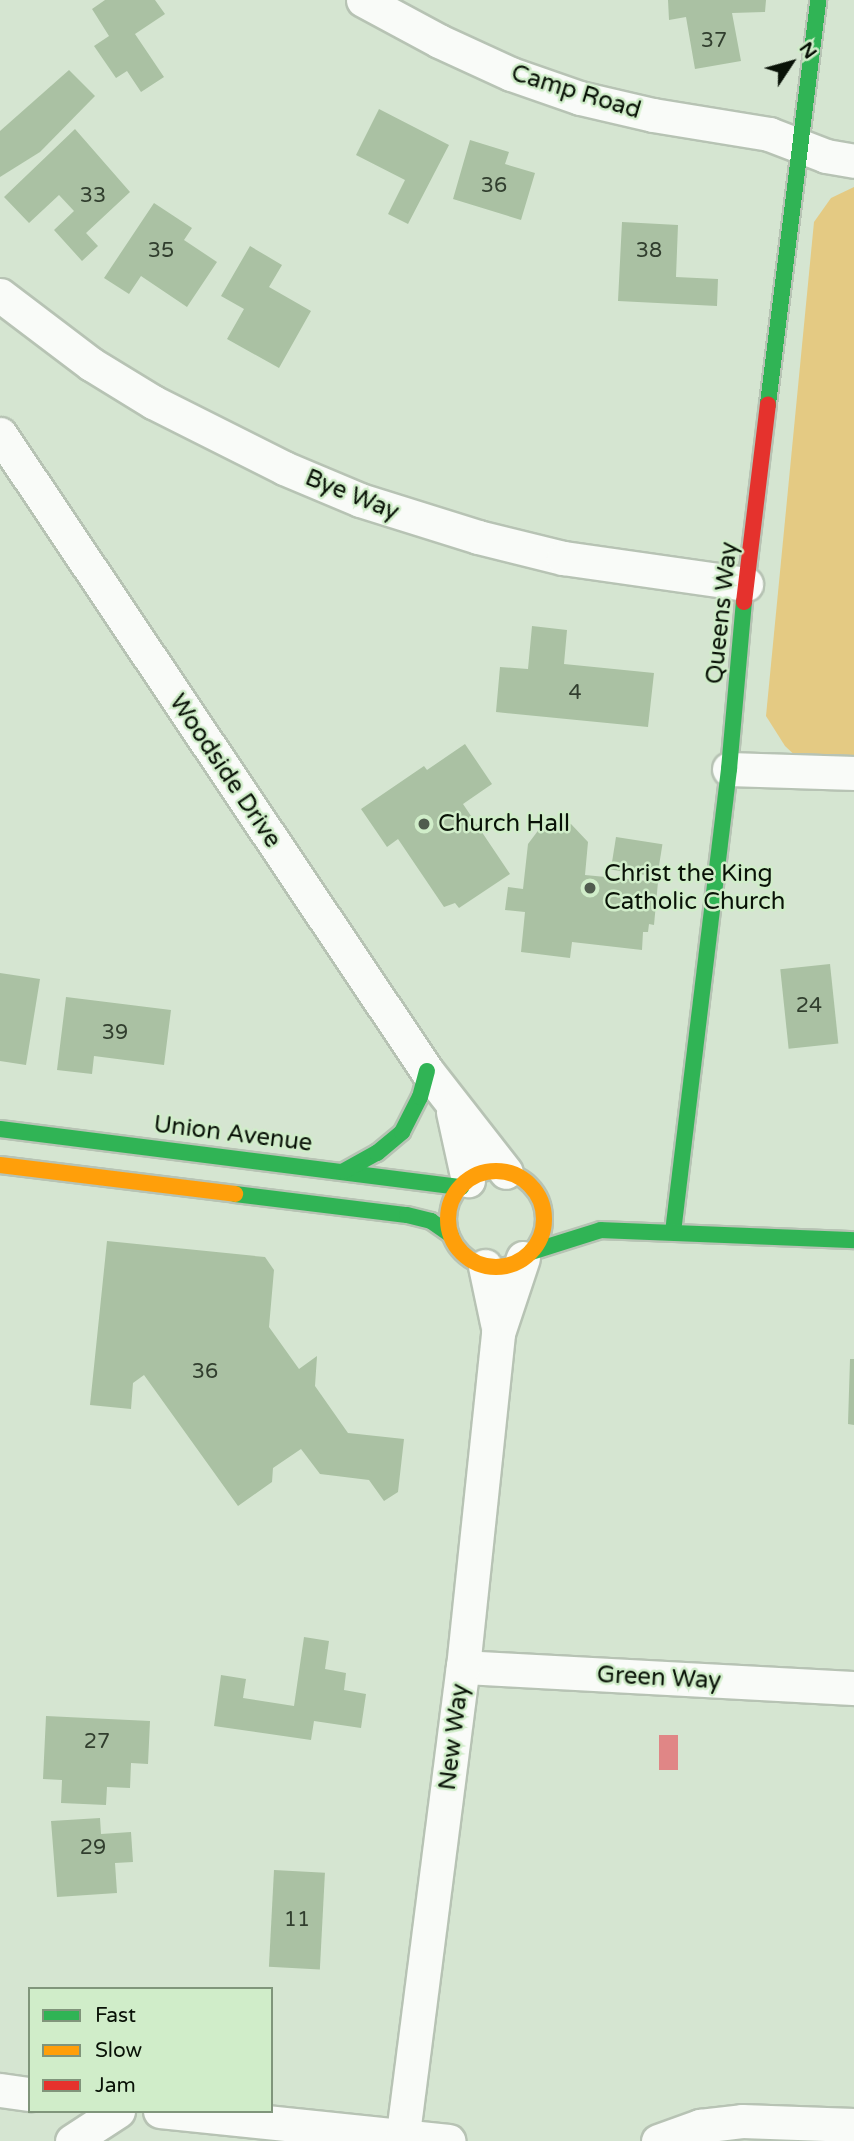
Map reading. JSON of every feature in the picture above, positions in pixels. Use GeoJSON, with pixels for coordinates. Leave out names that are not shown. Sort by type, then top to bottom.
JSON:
{"type":"FeatureCollection","features":[{"type":"Feature","properties":{"kind":"street","name":"Camp Road"},"geometry":{"type":"LineString","coordinates":[[363,0],[439,41],[511,74],[580,98],[653,115],[769,134],[826,156],[854,161]]}},
{"type":"Feature","properties":{"kind":"street","name":"Queens Way"},"geometry":{"type":"LineString","coordinates":[[673,1232],[729,769],[746,584],[802,147],[818,0]]}},
{"type":"Feature","properties":{"kind":"street","name":"Bye Way"},"geometry":{"type":"LineString","coordinates":[[0,295],[91,364],[153,402],[284,468],[360,500],[478,537],[563,558],[746,584]]}},
{"type":"Feature","properties":{"kind":"street","name":"Woodside Drive"},"geometry":{"type":"LineString","coordinates":[[0,434],[427,1071],[506,1172]]}},
{"type":"Feature","properties":{"kind":"street"},"geometry":{"type":"LineString","coordinates":[[729,769],[854,773]]}},
{"type":"Feature","properties":{"kind":"street"},"geometry":{"type":"LineString","coordinates":[[336,1206],[344,1171],[377,1153],[402,1132],[416,1107],[427,1071]]}},
{"type":"Feature","properties":{"kind":"street","name":"Woodside Drive"},"geometry":{"type":"LineString","coordinates":[[452,1106],[465,1184]]}},
{"type":"Feature","properties":{"kind":"street","name":"Union Avenue"},"geometry":{"type":"LineString","coordinates":[[0,1129],[465,1184]]}},
{"type":"Feature","properties":{"kind":"street"},"geometry":{"type":"LineString","coordinates":[[0,1166],[421,1218],[451,1235],[468,1258],[485,1266],[500,1267],[601,1230],[854,1240]]}},
{"type":"Feature","properties":{"kind":"street"},"geometry":{"type":"LineString","coordinates":[[451,1235],[449,1212],[465,1184],[488,1172],[506,1172],[526,1182],[539,1200],[557,1210]]}},
{"type":"Feature","properties":{"kind":"street"},"geometry":{"type":"LineString","coordinates":[[527,1255],[543,1227],[539,1200]]}},
{"type":"Feature","properties":{"kind":"street"},"geometry":{"type":"LineString","coordinates":[[577,1220],[601,1230]]}},
{"type":"Feature","properties":{"kind":"street","name":"New Way"},"geometry":{"type":"LineString","coordinates":[[402,2139],[463,1667],[498,1333],[527,1255]]}},
{"type":"Feature","properties":{"kind":"street","name":"New Way"},"geometry":{"type":"LineString","coordinates":[[485,1266],[498,1333]]}},
{"type":"Feature","properties":{"kind":"street","name":"Green Way"},"geometry":{"type":"LineString","coordinates":[[463,1667],[854,1688]]}},
{"type":"Feature","properties":{"kind":"street"},"geometry":{"type":"LineString","coordinates":[[0,2090],[28,2094]]}},
{"type":"Feature","properties":{"kind":"street"},"geometry":{"type":"LineString","coordinates":[[72,2141],[115,2113]]}},
{"type":"Feature","properties":{"kind":"street"},"geometry":{"type":"LineString","coordinates":[[177,2113],[402,2139],[448,2141]]}},
{"type":"Feature","properties":{"kind":"street"},"geometry":{"type":"LineString","coordinates":[[658,2141],[700,2126],[742,2121],[854,2125]]}},
{"type":"Feature","properties":{"kind":"shaded area"},"geometry":{"type":"Polygon","coordinates":[[[854,187],[854,763],[802,762],[785,746],[766,716],[814,222],[831,198],[854,187]]]}},
{"type":"Feature","properties":{"kind":"shaded area"},"geometry":{"type":"Polygon","coordinates":[[[659,1735],[678,1735],[678,1770],[659,1770],[659,1735]]]}},
{"type":"Feature","properties":{"kind":"building"},"geometry":{"type":"Polygon","coordinates":[[[105,0],[155,0],[165,14],[135,34],[164,77],[141,92],[127,71],[116,78],[94,46],[109,36],[92,9],[105,0]]]}},
{"type":"Feature","properties":{"kind":"building"},"geometry":{"type":"Polygon","coordinates":[[[668,0],[766,0],[765,12],[732,13],[741,61],[695,69],[686,17],[669,20],[668,0]]]}},
{"type":"Feature","properties":{"kind":"building"},"geometry":{"type":"Polygon","coordinates":[[[69,70],[95,96],[40,152],[0,177],[0,131],[69,70]]]}},
{"type":"Feature","properties":{"kind":"building"},"geometry":{"type":"Polygon","coordinates":[[[379,109],[449,145],[408,224],[388,214],[405,180],[356,155],[379,109]]]}},
{"type":"Feature","properties":{"kind":"building"},"geometry":{"type":"Polygon","coordinates":[[[75,129],[130,192],[86,233],[98,246],[82,261],[54,230],[74,211],[59,195],[29,223],[4,197],[75,129]]]}},
{"type":"Feature","properties":{"kind":"building"},"geometry":{"type":"Polygon","coordinates":[[[470,140],[509,152],[505,164],[535,173],[521,220],[453,199],[470,140]]]}},
{"type":"Feature","properties":{"kind":"building"},"geometry":{"type":"Polygon","coordinates":[[[154,203],[192,228],[184,240],[217,262],[187,307],[141,276],[129,294],[104,278],[154,203]]]}},
{"type":"Feature","properties":{"kind":"building"},"geometry":{"type":"Polygon","coordinates":[[[622,222],[678,225],[676,277],[718,279],[717,306],[618,301],[622,222]]]}},
{"type":"Feature","properties":{"kind":"building"},"geometry":{"type":"Polygon","coordinates":[[[250,246],[282,265],[269,287],[311,311],[279,368],[227,339],[244,309],[221,296],[250,246]]]}},
{"type":"Feature","properties":{"kind":"building"},"geometry":{"type":"Polygon","coordinates":[[[532,626],[567,630],[564,664],[654,673],[648,727],[496,712],[500,667],[528,669],[532,626]]]}},
{"type":"Feature","properties":{"kind":"building","name":"Church Hall"},"geometry":{"type":"Polygon","coordinates":[[[465,744],[492,784],[463,804],[510,874],[459,908],[455,903],[444,907],[398,839],[387,847],[361,809],[424,766],[427,770],[465,744]]]}},
{"type":"Feature","properties":{"kind":"building","name":"Christ the King Catholic Church"},"geometry":{"type":"Polygon","coordinates":[[[546,820],[571,824],[588,842],[585,875],[658,882],[654,925],[649,924],[648,932],[643,932],[642,950],[572,942],[570,958],[521,952],[525,912],[505,910],[508,887],[523,889],[528,844],[546,820]]]}},
{"type":"Feature","properties":{"kind":"building"},"geometry":{"type":"Polygon","coordinates":[[[616,837],[662,844],[657,877],[611,870],[616,837]]]}},
{"type":"Feature","properties":{"kind":"building"},"geometry":{"type":"Polygon","coordinates":[[[830,964],[838,1044],[789,1049],[780,969],[830,964]]]}},
{"type":"Feature","properties":{"kind":"building"},"geometry":{"type":"Polygon","coordinates":[[[0,973],[40,979],[26,1065],[0,1061],[0,973]]]}},
{"type":"Feature","properties":{"kind":"building"},"geometry":{"type":"Polygon","coordinates":[[[66,997],[171,1010],[164,1065],[94,1056],[92,1074],[57,1070],[66,997]]]}},
{"type":"Feature","properties":{"kind":"building"},"geometry":{"type":"Polygon","coordinates":[[[107,1241],[265,1257],[274,1270],[269,1327],[299,1369],[317,1356],[315,1386],[348,1433],[404,1439],[398,1492],[384,1501],[369,1480],[320,1474],[301,1449],[273,1468],[272,1482],[238,1506],[144,1375],[133,1383],[131,1409],[90,1405],[107,1241]]]}},
{"type":"Feature","properties":{"kind":"building"},"geometry":{"type":"Polygon","coordinates":[[[850,1359],[854,1359],[854,1425],[848,1424],[850,1359]]]}},
{"type":"Feature","properties":{"kind":"building"},"geometry":{"type":"Polygon","coordinates":[[[304,1637],[329,1641],[325,1669],[346,1673],[344,1690],[366,1694],[361,1728],[314,1721],[311,1740],[214,1726],[221,1675],[246,1679],[243,1698],[294,1706],[304,1637]]]}},
{"type":"Feature","properties":{"kind":"building"},"geometry":{"type":"Polygon","coordinates":[[[46,1716],[150,1721],[148,1764],[131,1763],[130,1788],[107,1787],[106,1805],[61,1803],[62,1780],[43,1779],[46,1716]]]}},
{"type":"Feature","properties":{"kind":"building"},"geometry":{"type":"Polygon","coordinates":[[[100,1818],[101,1834],[131,1832],[133,1862],[115,1863],[117,1893],[57,1897],[51,1821],[100,1818]]]}},
{"type":"Feature","properties":{"kind":"building"},"geometry":{"type":"Polygon","coordinates":[[[274,1870],[325,1873],[320,1970],[269,1967],[274,1870]]]}},
{"type":"Feature","properties":{"kind":"traffic: fast"},"geometry":{"type":"LineString","coordinates":[[768,404],[818,0]]}},
{"type":"Feature","properties":{"kind":"traffic: fast"},"geometry":{"type":"LineString","coordinates":[[673,1232],[729,769],[744,602]]}},
{"type":"Feature","properties":{"kind":"traffic: fast"},"geometry":{"type":"LineString","coordinates":[[344,1171],[377,1153],[402,1132],[420,1097],[427,1071]]}},
{"type":"Feature","properties":{"kind":"traffic: fast"},"geometry":{"type":"LineString","coordinates":[[0,1129],[461,1187]]}},
{"type":"Feature","properties":{"kind":"traffic: fast"},"geometry":{"type":"LineString","coordinates":[[235,1194],[407,1215],[431,1221],[451,1235]]}},
{"type":"Feature","properties":{"kind":"traffic: fast"},"geometry":{"type":"LineString","coordinates":[[531,1252],[601,1230],[854,1240]]}},
{"type":"Feature","properties":{"kind":"traffic: slow"},"geometry":{"type":"LineString","coordinates":[[0,1165],[235,1194]]}},
{"type":"Feature","properties":{"kind":"traffic: slow"},"geometry":{"type":"LineString","coordinates":[[496,1171],[514,1175],[530,1185],[540,1201],[544,1219],[540,1237],[530,1253],[514,1263],[496,1267],[478,1263],[462,1253],[452,1237],[448,1219],[452,1201],[462,1185],[478,1175],[496,1171]]}},
{"type":"Feature","properties":{"kind":"traffic: jam"},"geometry":{"type":"LineString","coordinates":[[744,602],[768,404]]}},
{"type":"Feature","properties":{"kind":"place","name":"Church Hall"},"geometry":{"type":"Point","coordinates":[424,824]}},
{"type":"Feature","properties":{"kind":"place","name":"Christ the King Catholic Church"},"geometry":{"type":"Point","coordinates":[590,888]}}]}
